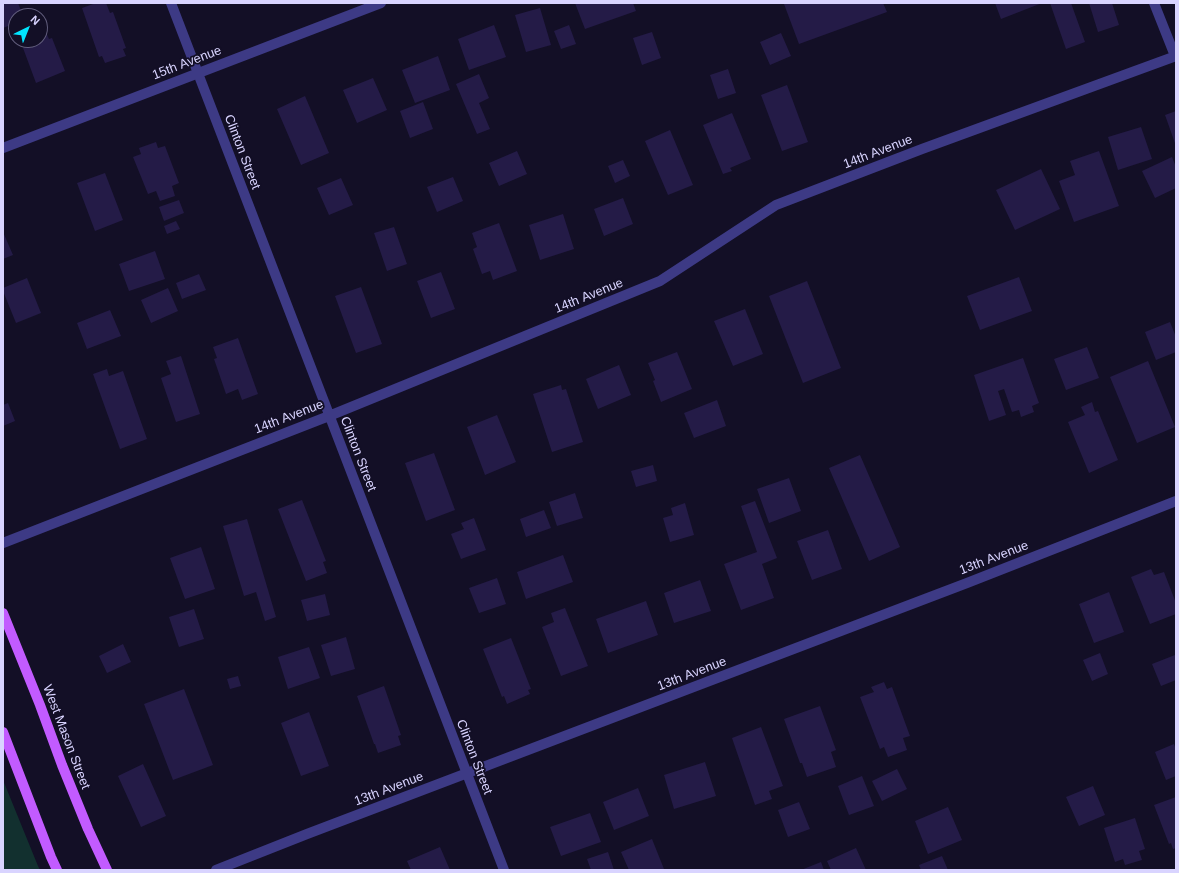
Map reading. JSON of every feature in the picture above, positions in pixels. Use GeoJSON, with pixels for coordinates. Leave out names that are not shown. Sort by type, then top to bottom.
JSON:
{"type":"FeatureCollection","features":[{"type":"Feature","properties":{"kind":"main road","name":"West Mason Street"},"geometry":{"type":"LineString","coordinates":[[3,613],[40,705],[62,765],[88,829],[107,870]]}},
{"type":"Feature","properties":{"kind":"main road"},"geometry":{"type":"LineString","coordinates":[[3,732],[57,870]]}},
{"type":"Feature","properties":{"kind":"street","name":"Clinton Street"},"geometry":{"type":"LineString","coordinates":[[171,3],[504,870]]}},
{"type":"Feature","properties":{"kind":"street","name":"15th Avenue"},"geometry":{"type":"LineString","coordinates":[[3,148],[381,3]]}},
{"type":"Feature","properties":{"kind":"street"},"geometry":{"type":"LineString","coordinates":[[1154,3],[1175,56]]}},
{"type":"Feature","properties":{"kind":"street","name":"14th Avenue"},"geometry":{"type":"LineString","coordinates":[[3,543],[329,416],[660,281],[776,205],[922,149],[1175,56]]}},
{"type":"Feature","properties":{"kind":"street","name":"13th Avenue"},"geometry":{"type":"LineString","coordinates":[[216,870],[967,583],[1176,501]]}},
{"type":"Feature","properties":{"kind":"green space"},"geometry":{"type":"Polygon","coordinates":[[[3,780],[38,866],[40,870],[3,870],[3,780]]]}},
{"type":"Feature","properties":{"kind":"building"},"geometry":{"type":"Polygon","coordinates":[[[3,3],[18,3],[20,8],[8,8],[8,26],[3,28],[3,3]]]}},
{"type":"Feature","properties":{"kind":"building"},"geometry":{"type":"Polygon","coordinates":[[[96,3],[106,3],[110,13],[113,12],[126,48],[123,49],[126,56],[105,63],[102,56],[99,57],[82,8],[96,3]]]}},
{"type":"Feature","properties":{"kind":"building"},"geometry":{"type":"Polygon","coordinates":[[[575,3],[633,3],[636,11],[585,29],[575,3]]]}},
{"type":"Feature","properties":{"kind":"building"},"geometry":{"type":"Polygon","coordinates":[[[883,3],[887,12],[799,44],[784,4],[883,3]]]}},
{"type":"Feature","properties":{"kind":"building"},"geometry":{"type":"Polygon","coordinates":[[[995,3],[1042,3],[1001,19],[995,3]]]}},
{"type":"Feature","properties":{"kind":"building"},"geometry":{"type":"Polygon","coordinates":[[[1050,3],[1071,3],[1085,42],[1066,49],[1050,3]]]}},
{"type":"Feature","properties":{"kind":"building"},"geometry":{"type":"Polygon","coordinates":[[[1089,3],[1112,3],[1119,25],[1098,32],[1089,3]]]}},
{"type":"Feature","properties":{"kind":"building"},"geometry":{"type":"Polygon","coordinates":[[[540,8],[551,45],[526,52],[515,15],[540,8]]]}},
{"type":"Feature","properties":{"kind":"building"},"geometry":{"type":"Polygon","coordinates":[[[494,25],[506,57],[469,70],[458,39],[494,25]]]}},
{"type":"Feature","properties":{"kind":"building"},"geometry":{"type":"Polygon","coordinates":[[[569,25],[576,44],[561,49],[554,31],[569,25]]]}},
{"type":"Feature","properties":{"kind":"building"},"geometry":{"type":"Polygon","coordinates":[[[652,32],[661,58],[642,65],[633,38],[652,32]]]}},
{"type":"Feature","properties":{"kind":"building"},"geometry":{"type":"Polygon","coordinates":[[[781,33],[791,56],[770,65],[760,42],[781,33]]]}},
{"type":"Feature","properties":{"kind":"building"},"geometry":{"type":"Polygon","coordinates":[[[48,37],[49,39],[52,38],[65,71],[36,83],[23,48],[48,48],[48,37]]]}},
{"type":"Feature","properties":{"kind":"building"},"geometry":{"type":"Polygon","coordinates":[[[438,56],[450,90],[415,103],[402,70],[438,56]]]}},
{"type":"Feature","properties":{"kind":"building"},"geometry":{"type":"Polygon","coordinates":[[[728,69],[736,93],[718,99],[710,75],[728,69]]]}},
{"type":"Feature","properties":{"kind":"building"},"geometry":{"type":"Polygon","coordinates":[[[479,74],[489,98],[479,103],[490,129],[477,134],[456,84],[479,74]]]}},
{"type":"Feature","properties":{"kind":"building"},"geometry":{"type":"Polygon","coordinates":[[[373,78],[387,110],[357,123],[343,90],[373,78]]]}},
{"type":"Feature","properties":{"kind":"building"},"geometry":{"type":"Polygon","coordinates":[[[787,85],[808,142],[782,151],[761,95],[787,85]]]}},
{"type":"Feature","properties":{"kind":"building"},"geometry":{"type":"Polygon","coordinates":[[[305,96],[329,153],[301,165],[277,109],[305,96]]]}},
{"type":"Feature","properties":{"kind":"building"},"geometry":{"type":"Polygon","coordinates":[[[423,102],[433,129],[410,138],[400,111],[423,102]]]}},
{"type":"Feature","properties":{"kind":"building"},"geometry":{"type":"Polygon","coordinates":[[[1176,111],[1176,146],[1165,115],[1176,111]]]}},
{"type":"Feature","properties":{"kind":"building"},"geometry":{"type":"Polygon","coordinates":[[[732,113],[751,159],[730,168],[732,171],[723,174],[703,125],[732,113]]]}},
{"type":"Feature","properties":{"kind":"building"},"geometry":{"type":"Polygon","coordinates":[[[1141,127],[1152,159],[1118,170],[1108,137],[1141,127]]]}},
{"type":"Feature","properties":{"kind":"building"},"geometry":{"type":"Polygon","coordinates":[[[670,130],[693,185],[668,195],[645,141],[670,130]]]}},
{"type":"Feature","properties":{"kind":"building"},"geometry":{"type":"Polygon","coordinates":[[[156,142],[158,148],[165,146],[179,183],[172,186],[175,196],[160,201],[156,191],[148,194],[133,157],[141,154],[139,148],[156,142]]]}},
{"type":"Feature","properties":{"kind":"building"},"geometry":{"type":"Polygon","coordinates":[[[517,151],[527,174],[499,186],[489,163],[517,151]]]}},
{"type":"Feature","properties":{"kind":"building"},"geometry":{"type":"Polygon","coordinates":[[[1099,151],[1119,206],[1074,222],[1059,181],[1075,175],[1070,161],[1099,151]]]}},
{"type":"Feature","properties":{"kind":"building"},"geometry":{"type":"Polygon","coordinates":[[[1172,157],[1176,167],[1176,188],[1155,198],[1142,171],[1172,157]]]}},
{"type":"Feature","properties":{"kind":"building"},"geometry":{"type":"Polygon","coordinates":[[[623,160],[630,176],[615,183],[608,166],[623,160]]]}},
{"type":"Feature","properties":{"kind":"building"},"geometry":{"type":"Polygon","coordinates":[[[1041,169],[1060,209],[1015,230],[996,190],[1041,169]]]}},
{"type":"Feature","properties":{"kind":"building"},"geometry":{"type":"Polygon","coordinates":[[[105,173],[123,220],[95,231],[77,183],[105,173]]]}},
{"type":"Feature","properties":{"kind":"building"},"geometry":{"type":"Polygon","coordinates":[[[453,177],[463,201],[437,212],[427,187],[453,177]]]}},
{"type":"Feature","properties":{"kind":"building"},"geometry":{"type":"Polygon","coordinates":[[[341,178],[353,205],[329,215],[317,188],[341,178]]]}},
{"type":"Feature","properties":{"kind":"building"},"geometry":{"type":"Polygon","coordinates":[[[623,198],[633,224],[604,236],[594,209],[623,198]]]}},
{"type":"Feature","properties":{"kind":"building"},"geometry":{"type":"Polygon","coordinates":[[[179,200],[184,213],[164,221],[159,207],[179,200]]]}},
{"type":"Feature","properties":{"kind":"building"},"geometry":{"type":"Polygon","coordinates":[[[563,214],[574,249],[540,260],[529,225],[563,214]]]}},
{"type":"Feature","properties":{"kind":"building"},"geometry":{"type":"Polygon","coordinates":[[[176,221],[180,229],[167,234],[164,226],[176,221]]]}},
{"type":"Feature","properties":{"kind":"building"},"geometry":{"type":"Polygon","coordinates":[[[499,223],[517,271],[493,280],[490,271],[482,274],[473,249],[477,247],[472,233],[499,223]]]}},
{"type":"Feature","properties":{"kind":"building"},"geometry":{"type":"Polygon","coordinates":[[[394,227],[407,264],[387,271],[374,233],[394,227]]]}},
{"type":"Feature","properties":{"kind":"building"},"geometry":{"type":"Polygon","coordinates":[[[3,232],[13,255],[3,259],[3,232]]]}},
{"type":"Feature","properties":{"kind":"building"},"geometry":{"type":"Polygon","coordinates":[[[155,251],[165,279],[129,291],[119,264],[155,251]]]}},
{"type":"Feature","properties":{"kind":"building"},"geometry":{"type":"Polygon","coordinates":[[[441,272],[455,309],[431,318],[417,281],[441,272]]]}},
{"type":"Feature","properties":{"kind":"building"},"geometry":{"type":"Polygon","coordinates":[[[199,274],[206,290],[182,299],[176,283],[199,274]]]}},
{"type":"Feature","properties":{"kind":"building"},"geometry":{"type":"Polygon","coordinates":[[[1019,277],[1032,311],[980,330],[967,296],[1019,277]]]}},
{"type":"Feature","properties":{"kind":"building"},"geometry":{"type":"Polygon","coordinates":[[[27,278],[41,313],[16,323],[3,288],[27,278]]]}},
{"type":"Feature","properties":{"kind":"building"},"geometry":{"type":"Polygon","coordinates":[[[807,281],[841,368],[803,383],[769,296],[807,281]]]}},
{"type":"Feature","properties":{"kind":"building"},"geometry":{"type":"Polygon","coordinates":[[[361,287],[382,344],[356,353],[335,296],[361,287]]]}},
{"type":"Feature","properties":{"kind":"building"},"geometry":{"type":"Polygon","coordinates":[[[168,288],[178,311],[151,323],[141,300],[168,288]]]}},
{"type":"Feature","properties":{"kind":"building"},"geometry":{"type":"Polygon","coordinates":[[[745,309],[763,354],[733,366],[714,321],[745,309]]]}},
{"type":"Feature","properties":{"kind":"building"},"geometry":{"type":"Polygon","coordinates":[[[110,310],[121,336],[87,349],[77,323],[110,310]]]}},
{"type":"Feature","properties":{"kind":"building"},"geometry":{"type":"Polygon","coordinates":[[[1170,322],[1176,337],[1176,352],[1156,360],[1145,332],[1170,322]]]}},
{"type":"Feature","properties":{"kind":"building"},"geometry":{"type":"Polygon","coordinates":[[[238,338],[258,394],[242,400],[238,389],[226,394],[214,359],[217,358],[213,347],[238,338]]]}},
{"type":"Feature","properties":{"kind":"building"},"geometry":{"type":"Polygon","coordinates":[[[1087,347],[1099,378],[1066,390],[1054,359],[1087,347]]]}},
{"type":"Feature","properties":{"kind":"building"},"geometry":{"type":"Polygon","coordinates":[[[677,352],[692,389],[661,402],[653,381],[655,380],[648,363],[677,352]]]}},
{"type":"Feature","properties":{"kind":"building"},"geometry":{"type":"Polygon","coordinates":[[[181,356],[200,414],[176,422],[161,378],[171,374],[166,361],[181,356]]]}},
{"type":"Feature","properties":{"kind":"building"},"geometry":{"type":"Polygon","coordinates":[[[1023,358],[1039,403],[1032,406],[1034,412],[1021,417],[1019,410],[1012,412],[1004,389],[998,391],[1006,415],[989,421],[974,375],[1023,358]]]}},
{"type":"Feature","properties":{"kind":"building"},"geometry":{"type":"Polygon","coordinates":[[[1148,361],[1175,427],[1137,443],[1110,377],[1148,361]]]}},
{"type":"Feature","properties":{"kind":"building"},"geometry":{"type":"Polygon","coordinates":[[[619,365],[631,395],[598,409],[586,379],[619,365]]]}},
{"type":"Feature","properties":{"kind":"building"},"geometry":{"type":"Polygon","coordinates":[[[107,369],[109,376],[123,371],[147,439],[120,449],[93,374],[107,369]]]}},
{"type":"Feature","properties":{"kind":"building"},"geometry":{"type":"Polygon","coordinates":[[[561,385],[562,390],[566,389],[583,442],[552,452],[533,394],[561,385]]]}},
{"type":"Feature","properties":{"kind":"building"},"geometry":{"type":"Polygon","coordinates":[[[717,400],[726,426],[694,438],[684,413],[717,400]]]}},
{"type":"Feature","properties":{"kind":"building"},"geometry":{"type":"Polygon","coordinates":[[[1092,402],[1095,412],[1098,411],[1118,460],[1089,473],[1068,422],[1085,415],[1081,407],[1092,402]]]}},
{"type":"Feature","properties":{"kind":"building"},"geometry":{"type":"Polygon","coordinates":[[[8,403],[15,421],[3,426],[3,405],[8,403]]]}},
{"type":"Feature","properties":{"kind":"building"},"geometry":{"type":"Polygon","coordinates":[[[497,415],[516,462],[485,475],[467,427],[497,415]]]}},
{"type":"Feature","properties":{"kind":"building"},"geometry":{"type":"Polygon","coordinates":[[[434,453],[455,510],[426,521],[405,463],[434,453]]]}},
{"type":"Feature","properties":{"kind":"building"},"geometry":{"type":"Polygon","coordinates":[[[860,455],[900,547],[869,561],[829,468],[860,455]]]}},
{"type":"Feature","properties":{"kind":"building"},"geometry":{"type":"Polygon","coordinates":[[[653,465],[657,481],[636,487],[631,471],[653,465]]]}},
{"type":"Feature","properties":{"kind":"building"},"geometry":{"type":"Polygon","coordinates":[[[789,478],[801,511],[769,523],[757,489],[789,478]]]}},
{"type":"Feature","properties":{"kind":"building"},"geometry":{"type":"Polygon","coordinates":[[[575,493],[583,518],[557,526],[549,502],[575,493]]]}},
{"type":"Feature","properties":{"kind":"building"},"geometry":{"type":"Polygon","coordinates":[[[302,500],[326,561],[323,562],[327,573],[306,581],[278,509],[302,500]]]}},
{"type":"Feature","properties":{"kind":"building"},"geometry":{"type":"Polygon","coordinates":[[[755,501],[777,558],[762,564],[774,598],[741,610],[724,564],[757,552],[741,506],[755,501]]]}},
{"type":"Feature","properties":{"kind":"building"},"geometry":{"type":"Polygon","coordinates":[[[685,503],[694,535],[670,542],[663,518],[673,515],[671,508],[685,503]]]}},
{"type":"Feature","properties":{"kind":"building"},"geometry":{"type":"Polygon","coordinates":[[[544,510],[551,528],[526,537],[520,519],[544,510]]]}},
{"type":"Feature","properties":{"kind":"building"},"geometry":{"type":"Polygon","coordinates":[[[474,518],[486,550],[461,559],[451,534],[464,529],[461,523],[474,518]]]}},
{"type":"Feature","properties":{"kind":"building"},"geometry":{"type":"Polygon","coordinates":[[[247,519],[276,617],[265,621],[256,592],[244,596],[223,526],[247,519]]]}},
{"type":"Feature","properties":{"kind":"building"},"geometry":{"type":"Polygon","coordinates":[[[828,530],[842,569],[812,580],[797,541],[828,530]]]}},
{"type":"Feature","properties":{"kind":"building"},"geometry":{"type":"Polygon","coordinates":[[[201,547],[215,589],[185,599],[170,558],[201,547]]]}},
{"type":"Feature","properties":{"kind":"building"},"geometry":{"type":"Polygon","coordinates":[[[563,555],[573,582],[526,599],[517,572],[563,555]]]}},
{"type":"Feature","properties":{"kind":"building"},"geometry":{"type":"Polygon","coordinates":[[[1151,569],[1154,575],[1164,572],[1176,603],[1176,614],[1150,624],[1131,577],[1151,569]]]}},
{"type":"Feature","properties":{"kind":"building"},"geometry":{"type":"Polygon","coordinates":[[[497,578],[506,604],[479,613],[469,588],[497,578]]]}},
{"type":"Feature","properties":{"kind":"building"},"geometry":{"type":"Polygon","coordinates":[[[700,580],[711,611],[674,623],[664,593],[700,580]]]}},
{"type":"Feature","properties":{"kind":"building"},"geometry":{"type":"Polygon","coordinates":[[[1109,592],[1124,632],[1094,643],[1079,604],[1109,592]]]}},
{"type":"Feature","properties":{"kind":"building"},"geometry":{"type":"Polygon","coordinates":[[[325,594],[330,615],[307,621],[301,600],[325,594]]]}},
{"type":"Feature","properties":{"kind":"building"},"geometry":{"type":"Polygon","coordinates":[[[646,601],[658,635],[608,653],[596,619],[646,601]]]}},
{"type":"Feature","properties":{"kind":"building"},"geometry":{"type":"Polygon","coordinates":[[[565,608],[588,666],[561,676],[542,627],[554,622],[551,613],[565,608]]]}},
{"type":"Feature","properties":{"kind":"building"},"geometry":{"type":"Polygon","coordinates":[[[194,609],[204,639],[179,647],[169,617],[194,609]]]}},
{"type":"Feature","properties":{"kind":"building"},"geometry":{"type":"Polygon","coordinates":[[[346,637],[355,669],[331,676],[321,645],[346,637]]]}},
{"type":"Feature","properties":{"kind":"building"},"geometry":{"type":"Polygon","coordinates":[[[511,638],[531,689],[528,690],[530,694],[507,704],[504,696],[502,697],[483,649],[511,638]]]}},
{"type":"Feature","properties":{"kind":"building"},"geometry":{"type":"Polygon","coordinates":[[[123,644],[131,662],[107,673],[99,656],[123,644]]]}},
{"type":"Feature","properties":{"kind":"building"},"geometry":{"type":"Polygon","coordinates":[[[309,647],[320,678],[288,689],[278,657],[309,647]]]}},
{"type":"Feature","properties":{"kind":"building"},"geometry":{"type":"Polygon","coordinates":[[[1100,653],[1108,674],[1092,681],[1083,660],[1100,653]]]}},
{"type":"Feature","properties":{"kind":"building"},"geometry":{"type":"Polygon","coordinates":[[[1175,655],[1176,680],[1161,686],[1152,664],[1175,655]]]}},
{"type":"Feature","properties":{"kind":"building"},"geometry":{"type":"Polygon","coordinates":[[[238,676],[241,686],[230,689],[227,679],[238,676]]]}},
{"type":"Feature","properties":{"kind":"building"},"geometry":{"type":"Polygon","coordinates":[[[884,682],[887,689],[892,687],[910,736],[903,738],[907,750],[888,757],[884,747],[880,749],[860,697],[874,692],[871,687],[884,682]]]}},
{"type":"Feature","properties":{"kind":"building"},"geometry":{"type":"Polygon","coordinates":[[[384,686],[401,735],[398,736],[401,745],[378,753],[357,696],[384,686]]]}},
{"type":"Feature","properties":{"kind":"building"},"geometry":{"type":"Polygon","coordinates":[[[184,689],[213,765],[173,780],[144,704],[184,689]]]}},
{"type":"Feature","properties":{"kind":"building"},"geometry":{"type":"Polygon","coordinates":[[[820,706],[836,750],[831,752],[836,767],[807,777],[802,763],[800,763],[784,719],[820,706]]]}},
{"type":"Feature","properties":{"kind":"building"},"geometry":{"type":"Polygon","coordinates":[[[309,712],[329,766],[301,776],[281,723],[309,712]]]}},
{"type":"Feature","properties":{"kind":"building"},"geometry":{"type":"Polygon","coordinates":[[[761,727],[783,786],[769,791],[772,799],[755,805],[732,738],[761,727]]]}},
{"type":"Feature","properties":{"kind":"building"},"geometry":{"type":"Polygon","coordinates":[[[1174,744],[1176,750],[1176,776],[1166,780],[1155,752],[1174,744]]]}},
{"type":"Feature","properties":{"kind":"building"},"geometry":{"type":"Polygon","coordinates":[[[705,762],[716,796],[674,809],[664,775],[705,762]]]}},
{"type":"Feature","properties":{"kind":"building"},"geometry":{"type":"Polygon","coordinates":[[[143,764],[166,816],[141,827],[118,776],[143,764]]]}},
{"type":"Feature","properties":{"kind":"building"},"geometry":{"type":"Polygon","coordinates":[[[897,769],[907,789],[882,801],[872,781],[897,769]]]}},
{"type":"Feature","properties":{"kind":"building"},"geometry":{"type":"Polygon","coordinates":[[[862,776],[874,806],[849,815],[838,786],[862,776]]]}},
{"type":"Feature","properties":{"kind":"building"},"geometry":{"type":"Polygon","coordinates":[[[1093,786],[1105,815],[1079,826],[1066,797],[1093,786]]]}},
{"type":"Feature","properties":{"kind":"building"},"geometry":{"type":"Polygon","coordinates":[[[638,788],[649,816],[614,830],[603,802],[638,788]]]}},
{"type":"Feature","properties":{"kind":"building"},"geometry":{"type":"Polygon","coordinates":[[[1176,797],[1176,848],[1173,849],[1171,843],[1169,844],[1154,805],[1176,797]]]}},
{"type":"Feature","properties":{"kind":"building"},"geometry":{"type":"Polygon","coordinates":[[[799,802],[810,829],[788,837],[778,810],[799,802]]]}},
{"type":"Feature","properties":{"kind":"building"},"geometry":{"type":"Polygon","coordinates":[[[948,807],[962,840],[928,854],[915,821],[948,807]]]}},
{"type":"Feature","properties":{"kind":"building"},"geometry":{"type":"Polygon","coordinates":[[[590,813],[601,842],[561,856],[550,827],[590,813]]]}},
{"type":"Feature","properties":{"kind":"building"},"geometry":{"type":"Polygon","coordinates":[[[1135,818],[1145,849],[1139,851],[1142,860],[1125,865],[1123,859],[1115,862],[1104,828],[1135,818]]]}},
{"type":"Feature","properties":{"kind":"building"},"geometry":{"type":"Polygon","coordinates":[[[652,839],[664,869],[629,870],[621,852],[652,839]]]}},
{"type":"Feature","properties":{"kind":"building"},"geometry":{"type":"Polygon","coordinates":[[[440,847],[450,870],[411,870],[407,861],[440,847]]]}},
{"type":"Feature","properties":{"kind":"building"},"geometry":{"type":"Polygon","coordinates":[[[856,848],[866,870],[831,870],[827,861],[856,848]]]}},
{"type":"Feature","properties":{"kind":"building"},"geometry":{"type":"Polygon","coordinates":[[[608,852],[614,870],[591,870],[587,859],[608,852]]]}},
{"type":"Feature","properties":{"kind":"building"},"geometry":{"type":"Polygon","coordinates":[[[942,856],[948,870],[921,870],[919,865],[942,856]]]}},
{"type":"Feature","properties":{"kind":"building"},"geometry":{"type":"Polygon","coordinates":[[[821,862],[824,870],[801,870],[821,862]]]}}]}
